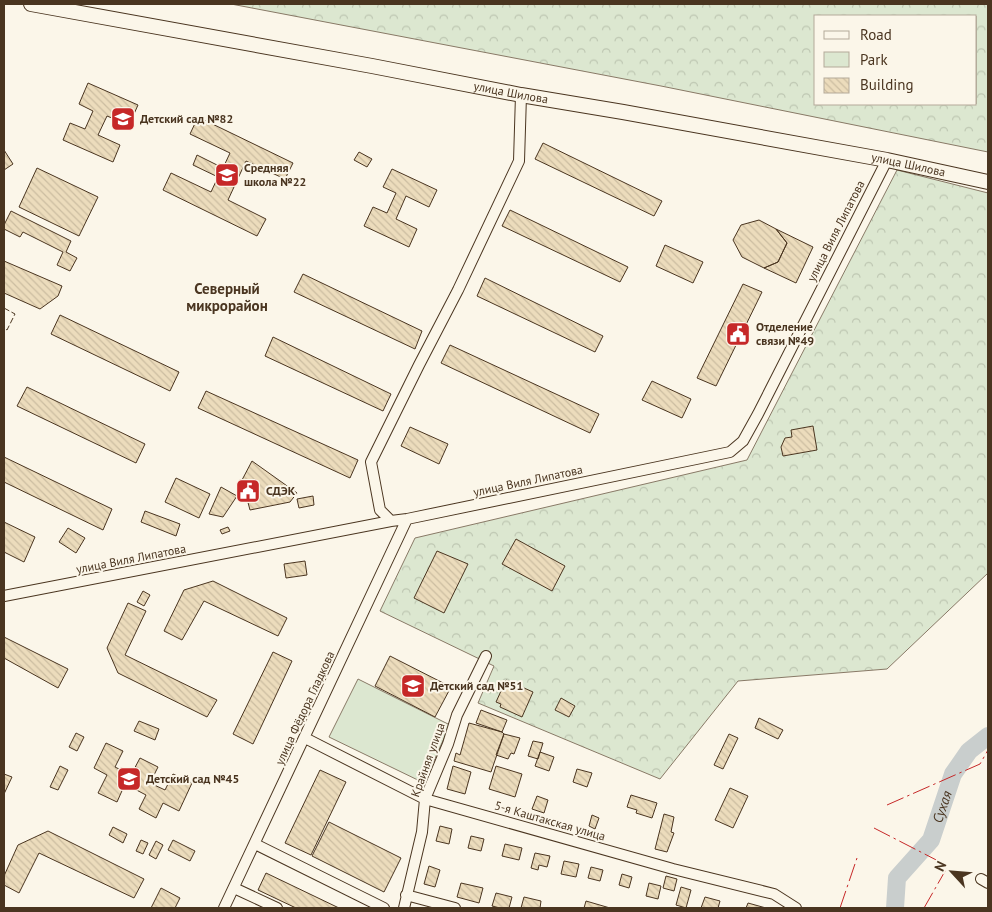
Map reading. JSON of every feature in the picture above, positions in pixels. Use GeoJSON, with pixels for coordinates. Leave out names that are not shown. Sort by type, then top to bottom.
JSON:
{"type":"FeatureCollection","features":[{"type":"Feature","properties":{"kind":"main road","name":"улица Шилова"},"geometry":{"type":"LineString","coordinates":[[32,4],[522,95],[887,160],[988,182]]}},
{"type":"Feature","properties":{"kind":"street"},"geometry":{"type":"LineString","coordinates":[[391,521],[380,510],[371,462],[458,290],[519,161],[522,95]]}},
{"type":"Feature","properties":{"kind":"street","name":"улица Виля Липатова"},"geometry":{"type":"LineString","coordinates":[[4,596],[407,519],[730,452],[743,441],[754,421],[887,160]]}},
{"type":"Feature","properties":{"kind":"street","name":"улица Фёдора Гладкова"},"geometry":{"type":"LineString","coordinates":[[224,908],[407,519]]}},
{"type":"Feature","properties":{"kind":"street","name":"Крайняя улица"},"geometry":{"type":"LineString","coordinates":[[404,908],[422,832],[425,798],[448,744],[457,715],[486,656]]}},
{"type":"Feature","properties":{"kind":"street","name":"5-я Каштакская улица"},"geometry":{"type":"LineString","coordinates":[[305,738],[425,798],[673,869],[774,894],[796,908]]}},
{"type":"Feature","properties":{"kind":"street"},"geometry":{"type":"LineString","coordinates":[[255,844],[384,908]]}},
{"type":"Feature","properties":{"kind":"street"},"geometry":{"type":"LineString","coordinates":[[234,888],[277,908]]}},
{"type":"Feature","properties":{"kind":"street"},"geometry":{"type":"LineString","coordinates":[[406,895],[455,908]]}},
{"type":"Feature","properties":{"kind":"green space"},"geometry":{"type":"Polygon","coordinates":[[[231,4],[988,4],[988,152],[661,86],[231,4]]]}},
{"type":"Feature","properties":{"kind":"green space"},"geometry":{"type":"Polygon","coordinates":[[[897,170],[988,193],[988,573],[887,669],[738,681],[660,779],[478,703],[494,666],[380,611],[415,538],[747,460],[897,170]]]}},
{"type":"Feature","properties":{"kind":"green space"},"geometry":{"type":"Polygon","coordinates":[[[358,679],[450,725],[424,783],[329,737],[358,679]]]}},
{"type":"Feature","properties":{"kind":"building","name":"Детский сад №82"},"geometry":{"type":"Polygon","coordinates":[[[88,83],[138,105],[129,125],[107,116],[98,135],[120,145],[113,162],[63,140],[70,123],[85,129],[93,111],[79,104],[88,83]]]}},
{"type":"Feature","properties":{"kind":"building","name":"Средняя школа №22"},"geometry":{"type":"Polygon","coordinates":[[[198,117],[293,163],[285,179],[246,161],[228,200],[266,219],[257,236],[163,190],[171,173],[211,192],[218,177],[193,165],[197,155],[223,168],[230,153],[190,134],[198,117]]]}},
{"type":"Feature","properties":{"kind":"building"},"geometry":{"type":"Polygon","coordinates":[[[543,143],[662,201],[654,216],[535,159],[543,143]]]}},
{"type":"Feature","properties":{"kind":"building"},"geometry":{"type":"Polygon","coordinates":[[[4,150],[13,164],[4,170],[4,150]]]}},
{"type":"Feature","properties":{"kind":"building"},"geometry":{"type":"Polygon","coordinates":[[[359,152],[372,159],[367,167],[354,160],[359,152]]]}},
{"type":"Feature","properties":{"kind":"building"},"geometry":{"type":"Polygon","coordinates":[[[37,168],[98,197],[79,236],[19,207],[37,168]]]}},
{"type":"Feature","properties":{"kind":"building"},"geometry":{"type":"Polygon","coordinates":[[[392,169],[437,190],[429,207],[406,196],[396,219],[417,229],[409,247],[364,226],[373,207],[387,213],[396,193],[383,187],[392,169]]]}},
{"type":"Feature","properties":{"kind":"building"},"geometry":{"type":"Polygon","coordinates":[[[510,210],[628,267],[620,282],[502,226],[510,210]]]}},
{"type":"Feature","properties":{"kind":"building"},"geometry":{"type":"Polygon","coordinates":[[[11,211],[71,241],[66,252],[77,258],[70,271],[57,265],[63,252],[23,232],[20,237],[4,229],[11,211]]]}},
{"type":"Feature","properties":{"kind":"building"},"geometry":{"type":"Polygon","coordinates":[[[759,220],[776,229],[787,243],[778,262],[764,268],[742,257],[733,240],[741,225],[759,220]]]}},
{"type":"Feature","properties":{"kind":"building"},"geometry":{"type":"Polygon","coordinates":[[[776,229],[813,247],[796,283],[764,268],[778,262],[787,243],[776,229]]]}},
{"type":"Feature","properties":{"kind":"building"},"geometry":{"type":"Polygon","coordinates":[[[665,245],[703,262],[693,283],[656,266],[665,245]]]}},
{"type":"Feature","properties":{"kind":"building"},"geometry":{"type":"Polygon","coordinates":[[[4,261],[62,286],[58,296],[40,309],[4,293],[4,261]]]}},
{"type":"Feature","properties":{"kind":"building"},"geometry":{"type":"Polygon","coordinates":[[[303,274],[422,331],[415,349],[294,292],[303,274]]]}},
{"type":"Feature","properties":{"kind":"building"},"geometry":{"type":"Polygon","coordinates":[[[485,278],[603,336],[595,352],[477,296],[485,278]]]}},
{"type":"Feature","properties":{"kind":"building"},"geometry":{"type":"Polygon","coordinates":[[[743,284],[762,292],[716,386],[697,378],[743,284]]]}},
{"type":"Feature","properties":{"kind":"building"},"geometry":{"type":"Polygon","coordinates":[[[60,315],[179,372],[170,391],[51,334],[60,315]]]}},
{"type":"Feature","properties":{"kind":"building"},"geometry":{"type":"Polygon","coordinates":[[[273,337],[391,394],[383,411],[265,356],[273,337]]]}},
{"type":"Feature","properties":{"kind":"building"},"geometry":{"type":"Polygon","coordinates":[[[450,345],[599,414],[590,433],[441,363],[450,345]]]}},
{"type":"Feature","properties":{"kind":"building"},"geometry":{"type":"Polygon","coordinates":[[[652,381],[691,399],[682,418],[642,400],[652,381]]]}},
{"type":"Feature","properties":{"kind":"building"},"geometry":{"type":"Polygon","coordinates":[[[27,387],[145,444],[136,463],[17,406],[27,387]]]}},
{"type":"Feature","properties":{"kind":"building"},"geometry":{"type":"Polygon","coordinates":[[[206,391],[358,460],[350,478],[198,408],[206,391]]]}},
{"type":"Feature","properties":{"kind":"building"},"geometry":{"type":"Polygon","coordinates":[[[813,426],[817,450],[783,456],[781,447],[785,438],[792,437],[791,430],[813,426]]]}},
{"type":"Feature","properties":{"kind":"building"},"geometry":{"type":"Polygon","coordinates":[[[410,427],[448,444],[439,464],[401,446],[410,427]]]}},
{"type":"Feature","properties":{"kind":"building"},"geometry":{"type":"Polygon","coordinates":[[[4,457],[112,509],[103,530],[4,482],[4,457]]]}},
{"type":"Feature","properties":{"kind":"building"},"geometry":{"type":"Polygon","coordinates":[[[252,461],[297,493],[290,502],[250,510],[242,480],[252,461]]]}},
{"type":"Feature","properties":{"kind":"building"},"geometry":{"type":"Polygon","coordinates":[[[176,478],[210,494],[199,518],[165,502],[176,478]]]}},
{"type":"Feature","properties":{"kind":"building"},"geometry":{"type":"Polygon","coordinates":[[[221,487],[237,496],[223,517],[209,514],[221,487]]]}},
{"type":"Feature","properties":{"kind":"building"},"geometry":{"type":"Polygon","coordinates":[[[313,496],[314,505],[299,508],[297,499],[313,496]]]}},
{"type":"Feature","properties":{"kind":"building"},"geometry":{"type":"Polygon","coordinates":[[[145,511],[180,524],[176,536],[141,522],[145,511]]]}},
{"type":"Feature","properties":{"kind":"building"},"geometry":{"type":"Polygon","coordinates":[[[4,522],[35,537],[24,562],[4,552],[4,522]]]}},
{"type":"Feature","properties":{"kind":"building"},"geometry":{"type":"Polygon","coordinates":[[[228,527],[230,531],[222,534],[220,530],[228,527]]]}},
{"type":"Feature","properties":{"kind":"building"},"geometry":{"type":"Polygon","coordinates":[[[68,528],[85,538],[76,553],[59,542],[68,528]]]}},
{"type":"Feature","properties":{"kind":"building"},"geometry":{"type":"Polygon","coordinates":[[[516,539],[565,566],[552,591],[502,564],[516,539]]]}},
{"type":"Feature","properties":{"kind":"building"},"geometry":{"type":"Polygon","coordinates":[[[437,551],[468,564],[444,613],[414,598],[437,551]]]}},
{"type":"Feature","properties":{"kind":"building"},"geometry":{"type":"Polygon","coordinates":[[[305,561],[307,575],[286,578],[284,564],[305,561]]]}},
{"type":"Feature","properties":{"kind":"building"},"geometry":{"type":"Polygon","coordinates":[[[213,581],[287,618],[278,636],[204,601],[182,640],[164,631],[184,590],[213,581]]]}},
{"type":"Feature","properties":{"kind":"building"},"geometry":{"type":"Polygon","coordinates":[[[143,591],[150,595],[144,606],[137,602],[143,591]]]}},
{"type":"Feature","properties":{"kind":"building"},"geometry":{"type":"Polygon","coordinates":[[[128,603],[146,611],[125,655],[217,700],[207,717],[118,673],[107,648],[128,603]]]}},
{"type":"Feature","properties":{"kind":"building"},"geometry":{"type":"Polygon","coordinates":[[[4,637],[68,669],[58,688],[4,658],[4,637]]]}},
{"type":"Feature","properties":{"kind":"building"},"geometry":{"type":"Polygon","coordinates":[[[273,652],[292,661],[253,744],[233,734],[273,652]]]}},
{"type":"Feature","properties":{"kind":"building","name":"Детский сад №51"},"geometry":{"type":"Polygon","coordinates":[[[390,656],[451,687],[435,717],[375,686],[390,656]]]}},
{"type":"Feature","properties":{"kind":"building"},"geometry":{"type":"Polygon","coordinates":[[[506,680],[533,692],[522,717],[500,707],[501,704],[496,702],[506,680]]]}},
{"type":"Feature","properties":{"kind":"building"},"geometry":{"type":"Polygon","coordinates":[[[561,698],[575,706],[569,717],[555,710],[561,698]]]}},
{"type":"Feature","properties":{"kind":"building"},"geometry":{"type":"Polygon","coordinates":[[[481,710],[507,720],[502,732],[476,723],[481,710]]]}},
{"type":"Feature","properties":{"kind":"building"},"geometry":{"type":"Polygon","coordinates":[[[759,718],[783,730],[778,739],[755,728],[759,718]]]}},
{"type":"Feature","properties":{"kind":"building"},"geometry":{"type":"Polygon","coordinates":[[[139,721],[159,729],[155,740],[134,731],[139,721]]]}},
{"type":"Feature","properties":{"kind":"building"},"geometry":{"type":"Polygon","coordinates":[[[469,723],[504,734],[491,772],[454,761],[456,753],[460,755],[469,723]]]}},
{"type":"Feature","properties":{"kind":"building"},"geometry":{"type":"Polygon","coordinates":[[[76,733],[84,737],[77,751],[69,747],[76,733]]]}},
{"type":"Feature","properties":{"kind":"building"},"geometry":{"type":"Polygon","coordinates":[[[504,734],[520,738],[514,754],[511,753],[508,759],[496,755],[504,734]]]}},
{"type":"Feature","properties":{"kind":"building"},"geometry":{"type":"Polygon","coordinates":[[[729,734],[738,738],[723,769],[714,765],[729,734]]]}},
{"type":"Feature","properties":{"kind":"building"},"geometry":{"type":"Polygon","coordinates":[[[533,741],[543,743],[538,759],[528,756],[533,741]]]}},
{"type":"Feature","properties":{"kind":"building","name":"Детский сад №45"},"geometry":{"type":"Polygon","coordinates":[[[106,743],[123,751],[115,767],[131,775],[140,758],[158,767],[150,783],[165,790],[173,774],[192,783],[179,811],[163,803],[156,818],[139,809],[146,795],[125,784],[117,802],[98,793],[107,775],[94,768],[106,743]]]}},
{"type":"Feature","properties":{"kind":"building"},"geometry":{"type":"Polygon","coordinates":[[[540,752],[554,757],[549,771],[535,766],[540,752]]]}},
{"type":"Feature","properties":{"kind":"building"},"geometry":{"type":"Polygon","coordinates":[[[60,766],[68,770],[58,790],[50,787],[60,766]]]}},
{"type":"Feature","properties":{"kind":"building"},"geometry":{"type":"Polygon","coordinates":[[[453,766],[471,772],[465,794],[447,789],[453,766]]]}},
{"type":"Feature","properties":{"kind":"building"},"geometry":{"type":"Polygon","coordinates":[[[496,766],[522,774],[515,797],[489,789],[496,766]]]}},
{"type":"Feature","properties":{"kind":"building"},"geometry":{"type":"Polygon","coordinates":[[[577,769],[592,773],[587,787],[573,782],[577,769]]]}},
{"type":"Feature","properties":{"kind":"building"},"geometry":{"type":"Polygon","coordinates":[[[320,770],[346,782],[311,855],[285,843],[320,770]]]}},
{"type":"Feature","properties":{"kind":"building"},"geometry":{"type":"Polygon","coordinates":[[[4,774],[12,777],[4,794],[4,774]]]}},
{"type":"Feature","properties":{"kind":"building"},"geometry":{"type":"Polygon","coordinates":[[[730,788],[748,796],[733,828],[715,820],[730,788]]]}},
{"type":"Feature","properties":{"kind":"building"},"geometry":{"type":"Polygon","coordinates":[[[631,795],[657,803],[652,818],[636,813],[637,810],[627,807],[631,795]]]}},
{"type":"Feature","properties":{"kind":"building"},"geometry":{"type":"Polygon","coordinates":[[[537,796],[548,800],[544,813],[532,809],[537,796]]]}},
{"type":"Feature","properties":{"kind":"building"},"geometry":{"type":"Polygon","coordinates":[[[664,814],[674,817],[671,832],[674,833],[667,852],[655,849],[664,814]]]}},
{"type":"Feature","properties":{"kind":"building"},"geometry":{"type":"Polygon","coordinates":[[[592,815],[599,818],[595,829],[589,826],[592,815]]]}},
{"type":"Feature","properties":{"kind":"building"},"geometry":{"type":"Polygon","coordinates":[[[329,822],[401,858],[384,892],[312,856],[329,822]]]}},
{"type":"Feature","properties":{"kind":"building"},"geometry":{"type":"Polygon","coordinates":[[[440,826],[452,829],[449,844],[436,841],[440,826]]]}},
{"type":"Feature","properties":{"kind":"building"},"geometry":{"type":"Polygon","coordinates":[[[113,827],[127,834],[123,843],[109,835],[113,827]]]}},
{"type":"Feature","properties":{"kind":"building"},"geometry":{"type":"Polygon","coordinates":[[[48,831],[144,879],[134,898],[39,853],[19,893],[4,885],[4,876],[18,845],[48,831]]]}},
{"type":"Feature","properties":{"kind":"building"},"geometry":{"type":"Polygon","coordinates":[[[471,836],[484,839],[481,851],[468,848],[471,836]]]}},
{"type":"Feature","properties":{"kind":"building"},"geometry":{"type":"Polygon","coordinates":[[[141,840],[148,843],[143,854],[136,851],[141,840]]]}},
{"type":"Feature","properties":{"kind":"building"},"geometry":{"type":"Polygon","coordinates":[[[173,840],[195,851],[190,861],[168,850],[173,840]]]}},
{"type":"Feature","properties":{"kind":"building"},"geometry":{"type":"Polygon","coordinates":[[[156,841],[163,845],[156,859],[149,855],[156,841]]]}},
{"type":"Feature","properties":{"kind":"building"},"geometry":{"type":"Polygon","coordinates":[[[505,844],[522,848],[519,860],[502,856],[505,844]]]}},
{"type":"Feature","properties":{"kind":"building"},"geometry":{"type":"Polygon","coordinates":[[[535,853],[550,856],[547,867],[539,865],[538,870],[531,868],[535,853]]]}},
{"type":"Feature","properties":{"kind":"building"},"geometry":{"type":"Polygon","coordinates":[[[564,861],[579,864],[576,877],[561,874],[564,861]]]}},
{"type":"Feature","properties":{"kind":"building"},"geometry":{"type":"Polygon","coordinates":[[[429,866],[440,870],[435,887],[424,884],[429,866]]]}},
{"type":"Feature","properties":{"kind":"building"},"geometry":{"type":"Polygon","coordinates":[[[591,867],[603,870],[600,881],[588,878],[591,867]]]}},
{"type":"Feature","properties":{"kind":"building"},"geometry":{"type":"Polygon","coordinates":[[[266,873],[339,908],[296,908],[258,890],[266,873]]]}},
{"type":"Feature","properties":{"kind":"building"},"geometry":{"type":"Polygon","coordinates":[[[622,874],[632,877],[629,888],[619,885],[622,874]]]}},
{"type":"Feature","properties":{"kind":"building"},"geometry":{"type":"Polygon","coordinates":[[[666,876],[677,879],[674,891],[663,888],[666,876]]]}},
{"type":"Feature","properties":{"kind":"building"},"geometry":{"type":"Polygon","coordinates":[[[461,883],[483,888],[479,903],[457,897],[461,883]]]}},
{"type":"Feature","properties":{"kind":"building"},"geometry":{"type":"Polygon","coordinates":[[[649,883],[661,886],[658,899],[646,896],[649,883]]]}},
{"type":"Feature","properties":{"kind":"building"},"geometry":{"type":"Polygon","coordinates":[[[681,887],[691,890],[686,908],[676,905],[681,887]]]}},
{"type":"Feature","properties":{"kind":"building"},"geometry":{"type":"Polygon","coordinates":[[[161,888],[180,898],[175,908],[151,908],[161,888]]]}},
{"type":"Feature","properties":{"kind":"building"},"geometry":{"type":"Polygon","coordinates":[[[496,893],[512,897],[509,908],[492,906],[496,893]]]}},
{"type":"Feature","properties":{"kind":"building"},"geometry":{"type":"Polygon","coordinates":[[[524,897],[541,901],[540,908],[521,908],[524,897]]]}},
{"type":"Feature","properties":{"kind":"building"},"geometry":{"type":"Polygon","coordinates":[[[705,897],[720,901],[718,908],[701,908],[705,897]]]}},
{"type":"Feature","properties":{"kind":"building"},"geometry":{"type":"Polygon","coordinates":[[[586,901],[610,908],[584,908],[586,901]]]}},
{"type":"Feature","properties":{"kind":"building"},"geometry":{"type":"Polygon","coordinates":[[[748,903],[766,908],[746,908],[748,903]]]}},
{"type":"Feature","properties":{"kind":"waterway","name":"Сухая"},"geometry":{"type":"LineString","coordinates":[[895,908],[897,878],[931,840],[953,774],[969,751],[988,736]]}},
{"type":"Feature","properties":{"kind":"fence"},"geometry":{"type":"LineString","coordinates":[[4,308],[15,314],[7,330],[4,328]]}},
{"type":"Feature","properties":{"kind":"power"},"geometry":{"type":"LineString","coordinates":[[887,805],[980,764],[988,750]]}},
{"type":"Feature","properties":{"kind":"power"},"geometry":{"type":"LineString","coordinates":[[874,828],[948,866],[924,908]]}},
{"type":"Feature","properties":{"kind":"power"},"geometry":{"type":"LineString","coordinates":[[840,908],[857,858]]}},
{"type":"Feature","properties":{"kind":"place","name":"Детский сад №82"},"geometry":{"type":"Point","coordinates":[123,119]}},
{"type":"Feature","properties":{"kind":"place","name":"Средняя школа №22"},"geometry":{"type":"Point","coordinates":[227,175]}},
{"type":"Feature","properties":{"kind":"place","name":"Отделение связи №49"},"geometry":{"type":"Point","coordinates":[738,334]}},
{"type":"Feature","properties":{"kind":"place","name":"СДЭК"},"geometry":{"type":"Point","coordinates":[248,491]}},
{"type":"Feature","properties":{"kind":"place","name":"Детский сад №51"},"geometry":{"type":"Point","coordinates":[413,686]}},
{"type":"Feature","properties":{"kind":"place","name":"Детский сад №45"},"geometry":{"type":"Point","coordinates":[129,779]}},
{"type":"Feature","properties":{"kind":"district","name":"Северный микрорайон"},"geometry":{"type":"Point","coordinates":[227,298]}}]}
